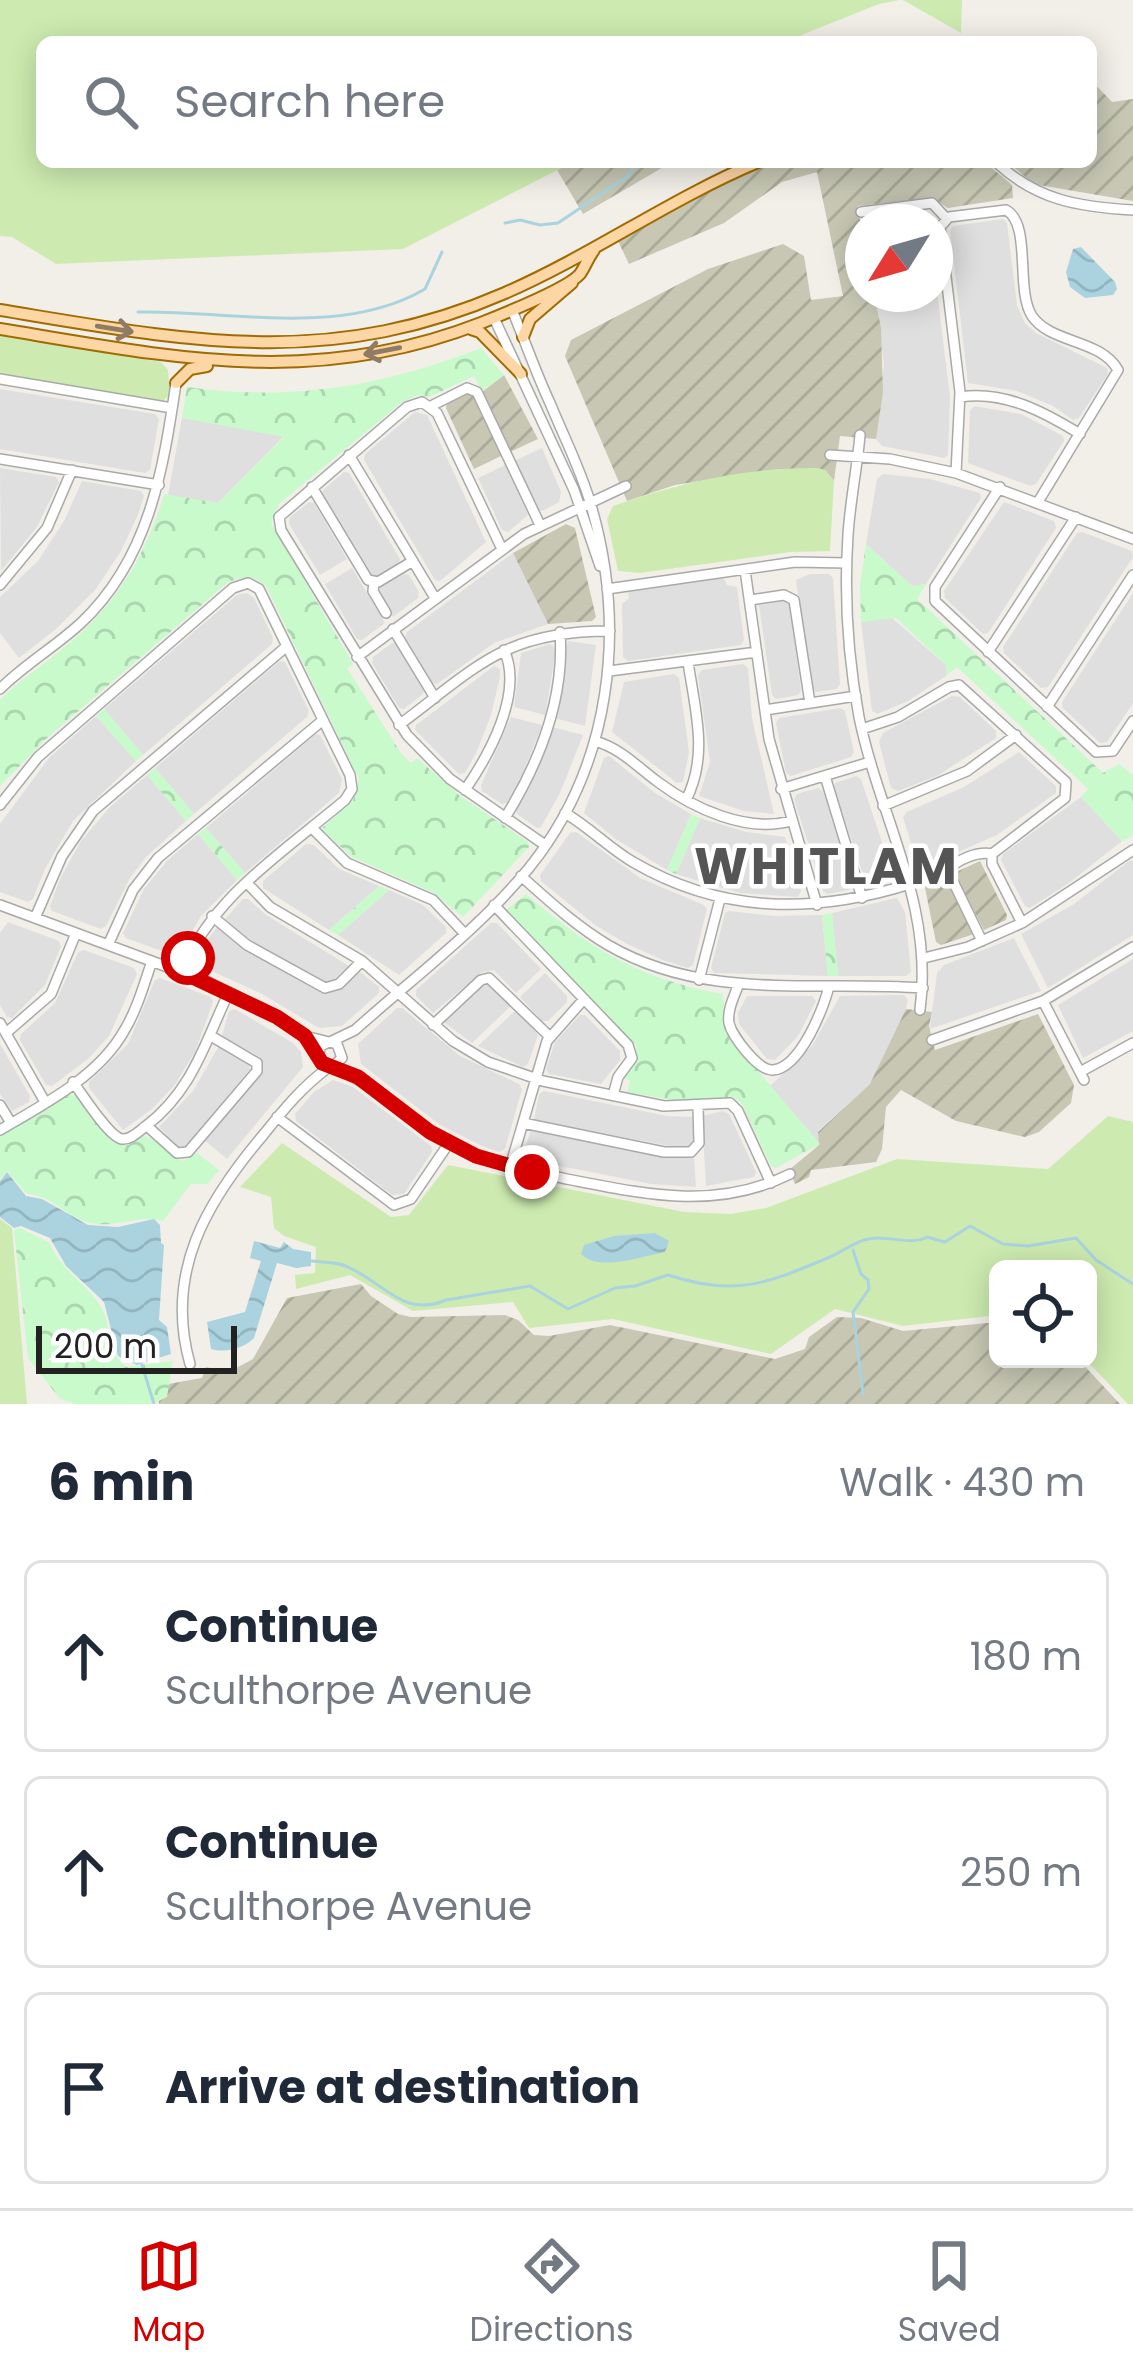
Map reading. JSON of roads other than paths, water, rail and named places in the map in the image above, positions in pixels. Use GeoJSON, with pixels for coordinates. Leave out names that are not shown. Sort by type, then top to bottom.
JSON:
{"type":"FeatureCollection","features":[{"type":"Feature","properties":{"kind":"main road"},"geometry":{"type":"LineString","coordinates":[[0,310],[191,340],[298,344],[379,333],[504,293],[746,168]]}},
{"type":"Feature","properties":{"kind":"main road"},"geometry":{"type":"LineString","coordinates":[[523,337],[530,320],[578,277],[605,240]]}},
{"type":"Feature","properties":{"kind":"main road"},"geometry":{"type":"LineString","coordinates":[[0,329],[162,356],[289,363],[413,345],[494,318],[578,277]]}},
{"type":"Feature","properties":{"kind":"main road"},"geometry":{"type":"LineString","coordinates":[[504,293],[512,310]]}},
{"type":"Feature","properties":{"kind":"main road"},"geometry":{"type":"LineString","coordinates":[[486,300],[494,318]]}},
{"type":"Feature","properties":{"kind":"main road"},"geometry":{"type":"LineString","coordinates":[[468,328],[480,332],[521,374]]}},
{"type":"Feature","properties":{"kind":"main road"},"geometry":{"type":"LineString","coordinates":[[162,356],[172,366],[176,383]]}},
{"type":"Feature","properties":{"kind":"main road"},"geometry":{"type":"LineString","coordinates":[[176,383],[190,369],[215,362]]}},
{"type":"Feature","properties":{"kind":"street"},"geometry":{"type":"LineString","coordinates":[[1003,168],[1021,184],[1048,197],[1075,205],[1133,210]]}},
{"type":"Feature","properties":{"kind":"street"},"geometry":{"type":"LineString","coordinates":[[953,217],[1003,210],[1013,213],[1032,315],[1117,366],[1116,379],[1038,502]]}},
{"type":"Feature","properties":{"kind":"street"},"geometry":{"type":"LineString","coordinates":[[190,1364],[183,1312],[186,1272],[194,1240],[223,1184],[305,1084],[329,1042],[355,1030],[521,877],[565,813],[595,741],[608,671],[606,583],[585,503],[512,310]]}},
{"type":"Feature","properties":{"kind":"street"},"geometry":{"type":"LineString","coordinates":[[950,312],[960,398],[956,473]]}},
{"type":"Feature","properties":{"kind":"street"},"geometry":{"type":"LineString","coordinates":[[494,318],[585,503]]}},
{"type":"Feature","properties":{"kind":"street"},"geometry":{"type":"LineString","coordinates":[[0,379],[172,408]]}},
{"type":"Feature","properties":{"kind":"street"},"geometry":{"type":"LineString","coordinates":[[0,689],[79,625],[113,586],[144,531],[159,485],[176,383]]}},
{"type":"Feature","properties":{"kind":"street"},"geometry":{"type":"LineString","coordinates":[[540,525],[477,392],[466,388],[431,406],[410,404],[284,510],[279,526],[399,725],[436,767],[545,845]]}},
{"type":"Feature","properties":{"kind":"street"},"geometry":{"type":"LineString","coordinates":[[960,398],[973,395],[1022,403],[1080,434]]}},
{"type":"Feature","properties":{"kind":"street"},"geometry":{"type":"LineString","coordinates":[[431,406],[502,549]]}},
{"type":"Feature","properties":{"kind":"street"},"geometry":{"type":"LineString","coordinates":[[860,435],[846,563],[848,628],[862,729],[910,884],[924,958],[920,1010]]}},
{"type":"Feature","properties":{"kind":"street"},"geometry":{"type":"LineString","coordinates":[[349,455],[435,598]]}},
{"type":"Feature","properties":{"kind":"street"},"geometry":{"type":"LineString","coordinates":[[830,455],[956,473],[1133,538]]}},
{"type":"Feature","properties":{"kind":"street"},"geometry":{"type":"LineString","coordinates":[[0,459],[159,485]]}},
{"type":"Feature","properties":{"kind":"street"},"geometry":{"type":"LineString","coordinates":[[1,582],[47,528],[72,470]]}},
{"type":"Feature","properties":{"kind":"street"},"geometry":{"type":"LineString","coordinates":[[357,657],[502,549],[540,525],[626,486]]}},
{"type":"Feature","properties":{"kind":"street"},"geometry":{"type":"LineString","coordinates":[[312,487],[365,577],[374,583]]}},
{"type":"Feature","properties":{"kind":"street"},"geometry":{"type":"LineString","coordinates":[[1000,488],[933,592],[937,604],[1101,754],[1115,748],[1133,721]]}},
{"type":"Feature","properties":{"kind":"street"},"geometry":{"type":"LineString","coordinates":[[988,652],[1076,517]]}},
{"type":"Feature","properties":{"kind":"street"},"geometry":{"type":"LineString","coordinates":[[374,583],[413,561]]}},
{"type":"Feature","properties":{"kind":"street"},"geometry":{"type":"LineString","coordinates":[[606,583],[796,562],[846,563]]}},
{"type":"Feature","properties":{"kind":"street"},"geometry":{"type":"LineString","coordinates":[[746,570],[765,710],[782,789],[817,905]]}},
{"type":"Feature","properties":{"kind":"street"},"geometry":{"type":"LineString","coordinates":[[1047,707],[1133,575]]}},
{"type":"Feature","properties":{"kind":"street"},"geometry":{"type":"LineString","coordinates":[[0,805],[50,745],[236,586],[248,583],[260,590],[350,775],[352,789],[212,916],[182,972]]}},
{"type":"Feature","properties":{"kind":"street"},"geometry":{"type":"LineString","coordinates":[[374,583],[373,591],[386,613]]}},
{"type":"Feature","properties":{"kind":"street"},"geometry":{"type":"LineString","coordinates":[[750,600],[784,596],[794,601],[810,703]]}},
{"type":"Feature","properties":{"kind":"street"},"geometry":{"type":"LineString","coordinates":[[393,629],[435,698]]}},
{"type":"Feature","properties":{"kind":"street"},"geometry":{"type":"LineString","coordinates":[[399,725],[504,650],[560,632],[610,631]]}},
{"type":"Feature","properties":{"kind":"street"},"geometry":{"type":"LineString","coordinates":[[505,818],[547,729],[557,688],[560,632]]}},
{"type":"Feature","properties":{"kind":"street"},"geometry":{"type":"LineString","coordinates":[[35,918],[62,856],[93,811],[287,646]]}},
{"type":"Feature","properties":{"kind":"street"},"geometry":{"type":"LineString","coordinates":[[464,790],[489,749],[505,704],[510,667],[504,650]]}},
{"type":"Feature","properties":{"kind":"street"},"geometry":{"type":"LineString","coordinates":[[608,671],[757,652]]}},
{"type":"Feature","properties":{"kind":"street"},"geometry":{"type":"LineString","coordinates":[[686,800],[696,779],[700,752],[688,662]]}},
{"type":"Feature","properties":{"kind":"street"},"geometry":{"type":"LineString","coordinates":[[862,729],[898,717],[957,685],[1066,782],[1068,793],[992,854],[979,853],[948,871],[935,872]]}},
{"type":"Feature","properties":{"kind":"street"},"geometry":{"type":"LineString","coordinates":[[765,710],[856,696]]}},
{"type":"Feature","properties":{"kind":"street"},"geometry":{"type":"LineString","coordinates":[[108,945],[133,890],[158,858],[323,720]]}},
{"type":"Feature","properties":{"kind":"street"},"geometry":{"type":"LineString","coordinates":[[883,806],[954,778],[1016,735]]}},
{"type":"Feature","properties":{"kind":"street"},"geometry":{"type":"LineString","coordinates":[[595,741],[622,752],[686,800],[750,822],[773,825],[791,820]]}},
{"type":"Feature","properties":{"kind":"street"},"geometry":{"type":"LineString","coordinates":[[782,789],[870,762]]}},
{"type":"Feature","properties":{"kind":"street"},"geometry":{"type":"LineString","coordinates":[[825,776],[862,898]]}},
{"type":"Feature","properties":{"kind":"street"},"geometry":{"type":"LineString","coordinates":[[565,813],[628,859],[720,898],[762,905],[817,905],[910,884]]}},
{"type":"Feature","properties":{"kind":"street"},"geometry":{"type":"LineString","coordinates":[[312,828],[347,863],[433,901],[464,933]]}},
{"type":"Feature","properties":{"kind":"street"},"geometry":{"type":"LineString","coordinates":[[924,958],[982,941],[1022,922],[1133,850]]}},
{"type":"Feature","properties":{"kind":"street"},"geometry":{"type":"LineString","coordinates":[[992,854],[1022,922]]}},
{"type":"Feature","properties":{"kind":"street"},"geometry":{"type":"LineString","coordinates":[[948,871],[982,941]]}},
{"type":"Feature","properties":{"kind":"street"},"geometry":{"type":"LineString","coordinates":[[521,877],[612,947],[699,980],[738,986],[923,988]]}},
{"type":"Feature","properties":{"kind":"street"},"geometry":{"type":"LineString","coordinates":[[248,884],[270,907],[362,961],[433,1024],[488,1062],[535,1079],[664,1106],[726,1102],[734,1106],[770,1183]]}},
{"type":"Feature","properties":{"kind":"street"},"geometry":{"type":"LineString","coordinates":[[699,980],[720,898]]}},
{"type":"Feature","properties":{"kind":"street"},"geometry":{"type":"LineString","coordinates":[[494,905],[632,1051],[613,1095]]}},
{"type":"Feature","properties":{"kind":"street"},"geometry":{"type":"LineString","coordinates":[[0,906],[229,992],[305,1036],[340,1046],[358,1077]]}},
{"type":"Feature","properties":{"kind":"street"},"geometry":{"type":"LineString","coordinates":[[212,916],[248,945],[325,988],[339,984],[362,961]]}},
{"type":"Feature","properties":{"kind":"street"},"geometry":{"type":"LineString","coordinates":[[45,1102],[3,1028],[51,994],[76,933]]}},
{"type":"Feature","properties":{"kind":"street"},"geometry":{"type":"LineString","coordinates":[[932,1040],[1043,1001],[1133,947]]}},
{"type":"Feature","properties":{"kind":"street"},"geometry":{"type":"LineString","coordinates":[[0,1105],[5,1126],[73,1082],[118,1042],[152,961]]}},
{"type":"Feature","properties":{"kind":"street"},"geometry":{"type":"LineString","coordinates":[[433,1024],[489,978],[549,1036]]}},
{"type":"Feature","properties":{"kind":"street"},"geometry":{"type":"LineString","coordinates":[[738,986],[730,1025],[762,1066],[772,1070],[791,1058],[811,1032],[829,986]]}},
{"type":"Feature","properties":{"kind":"street"},"geometry":{"type":"LineString","coordinates":[[73,1082],[116,1137],[128,1138],[147,1126],[185,1086],[229,992]]}},
{"type":"Feature","properties":{"kind":"street"},"geometry":{"type":"LineString","coordinates":[[511,1167],[549,1036],[584,999]]}},
{"type":"Feature","properties":{"kind":"street"},"geometry":{"type":"LineString","coordinates":[[1043,1001],[1082,1076],[1132,1047]]}},
{"type":"Feature","properties":{"kind":"street"},"geometry":{"type":"LineString","coordinates":[[305,1084],[341,1061],[355,1030]]}},
{"type":"Feature","properties":{"kind":"street"},"geometry":{"type":"LineString","coordinates":[[147,1126],[177,1153],[188,1152],[256,1071],[257,1063],[251,1057],[211,1036]]}},
{"type":"Feature","properties":{"kind":"street"},"geometry":{"type":"LineString","coordinates":[[305,1036],[330,1067],[358,1077],[449,1143],[511,1167],[672,1198],[724,1196],[790,1174]]}},
{"type":"Feature","properties":{"kind":"street"},"geometry":{"type":"LineString","coordinates":[[523,1123],[664,1152],[692,1152],[699,1143],[698,1107]]}},
{"type":"Feature","properties":{"kind":"street"},"geometry":{"type":"LineString","coordinates":[[278,1118],[394,1205],[411,1199],[449,1143]]}},
{"type":"Feature","properties":{"kind":"water"},"geometry":{"type":"Polygon","coordinates":[[[1081,247],[1115,282],[1113,295],[1085,298],[1070,287],[1066,272],[1073,249],[1081,247]]]}},
{"type":"Feature","properties":{"kind":"water"},"geometry":{"type":"Polygon","coordinates":[[[7,1172],[26,1196],[42,1199],[88,1225],[118,1227],[154,1219],[160,1225],[164,1245],[159,1320],[167,1327],[171,1354],[137,1365],[118,1356],[104,1302],[66,1266],[50,1238],[21,1226],[14,1228],[0,1217],[0,1181],[7,1172]]]}},
{"type":"Feature","properties":{"kind":"water"},"geometry":{"type":"Polygon","coordinates":[[[655,1233],[669,1241],[665,1252],[609,1263],[581,1254],[584,1245],[614,1236],[655,1233]]]}},
{"type":"Feature","properties":{"kind":"water"},"geometry":{"type":"Polygon","coordinates":[[[254,1241],[280,1248],[284,1242],[311,1252],[311,1266],[277,1263],[254,1338],[234,1349],[211,1349],[207,1322],[245,1312],[261,1261],[250,1258],[254,1241]]]}},
{"type":"Feature","properties":{"kind":"waterway"},"geometry":{"type":"LineString","coordinates":[[505,223],[558,223],[628,176],[632,168]]}},
{"type":"Feature","properties":{"kind":"waterway"},"geometry":{"type":"LineString","coordinates":[[138,312],[284,318],[358,313],[425,289],[442,252]]}},
{"type":"Feature","properties":{"kind":"waterway"},"geometry":{"type":"LineString","coordinates":[[312,1261],[346,1266],[395,1297],[418,1305],[530,1286],[568,1309],[615,1288],[668,1275],[713,1285],[750,1284],[807,1266],[864,1240],[927,1237],[945,1242],[970,1226],[1003,1244],[1028,1246],[1076,1238],[1096,1260],[1133,1284]]}},
{"type":"Feature","properties":{"kind":"waterway"},"geometry":{"type":"LineString","coordinates":[[853,1250],[869,1289],[853,1312],[863,1394]]}},
{"type":"Feature","properties":{"kind":"waterway"},"geometry":{"type":"LineString","coordinates":[[142,1365],[154,1404]]}},
{"type":"Feature","properties":{"kind":"district","name":"WHITLAM"},"geometry":{"type":"Point","coordinates":[827,866]}}]}
